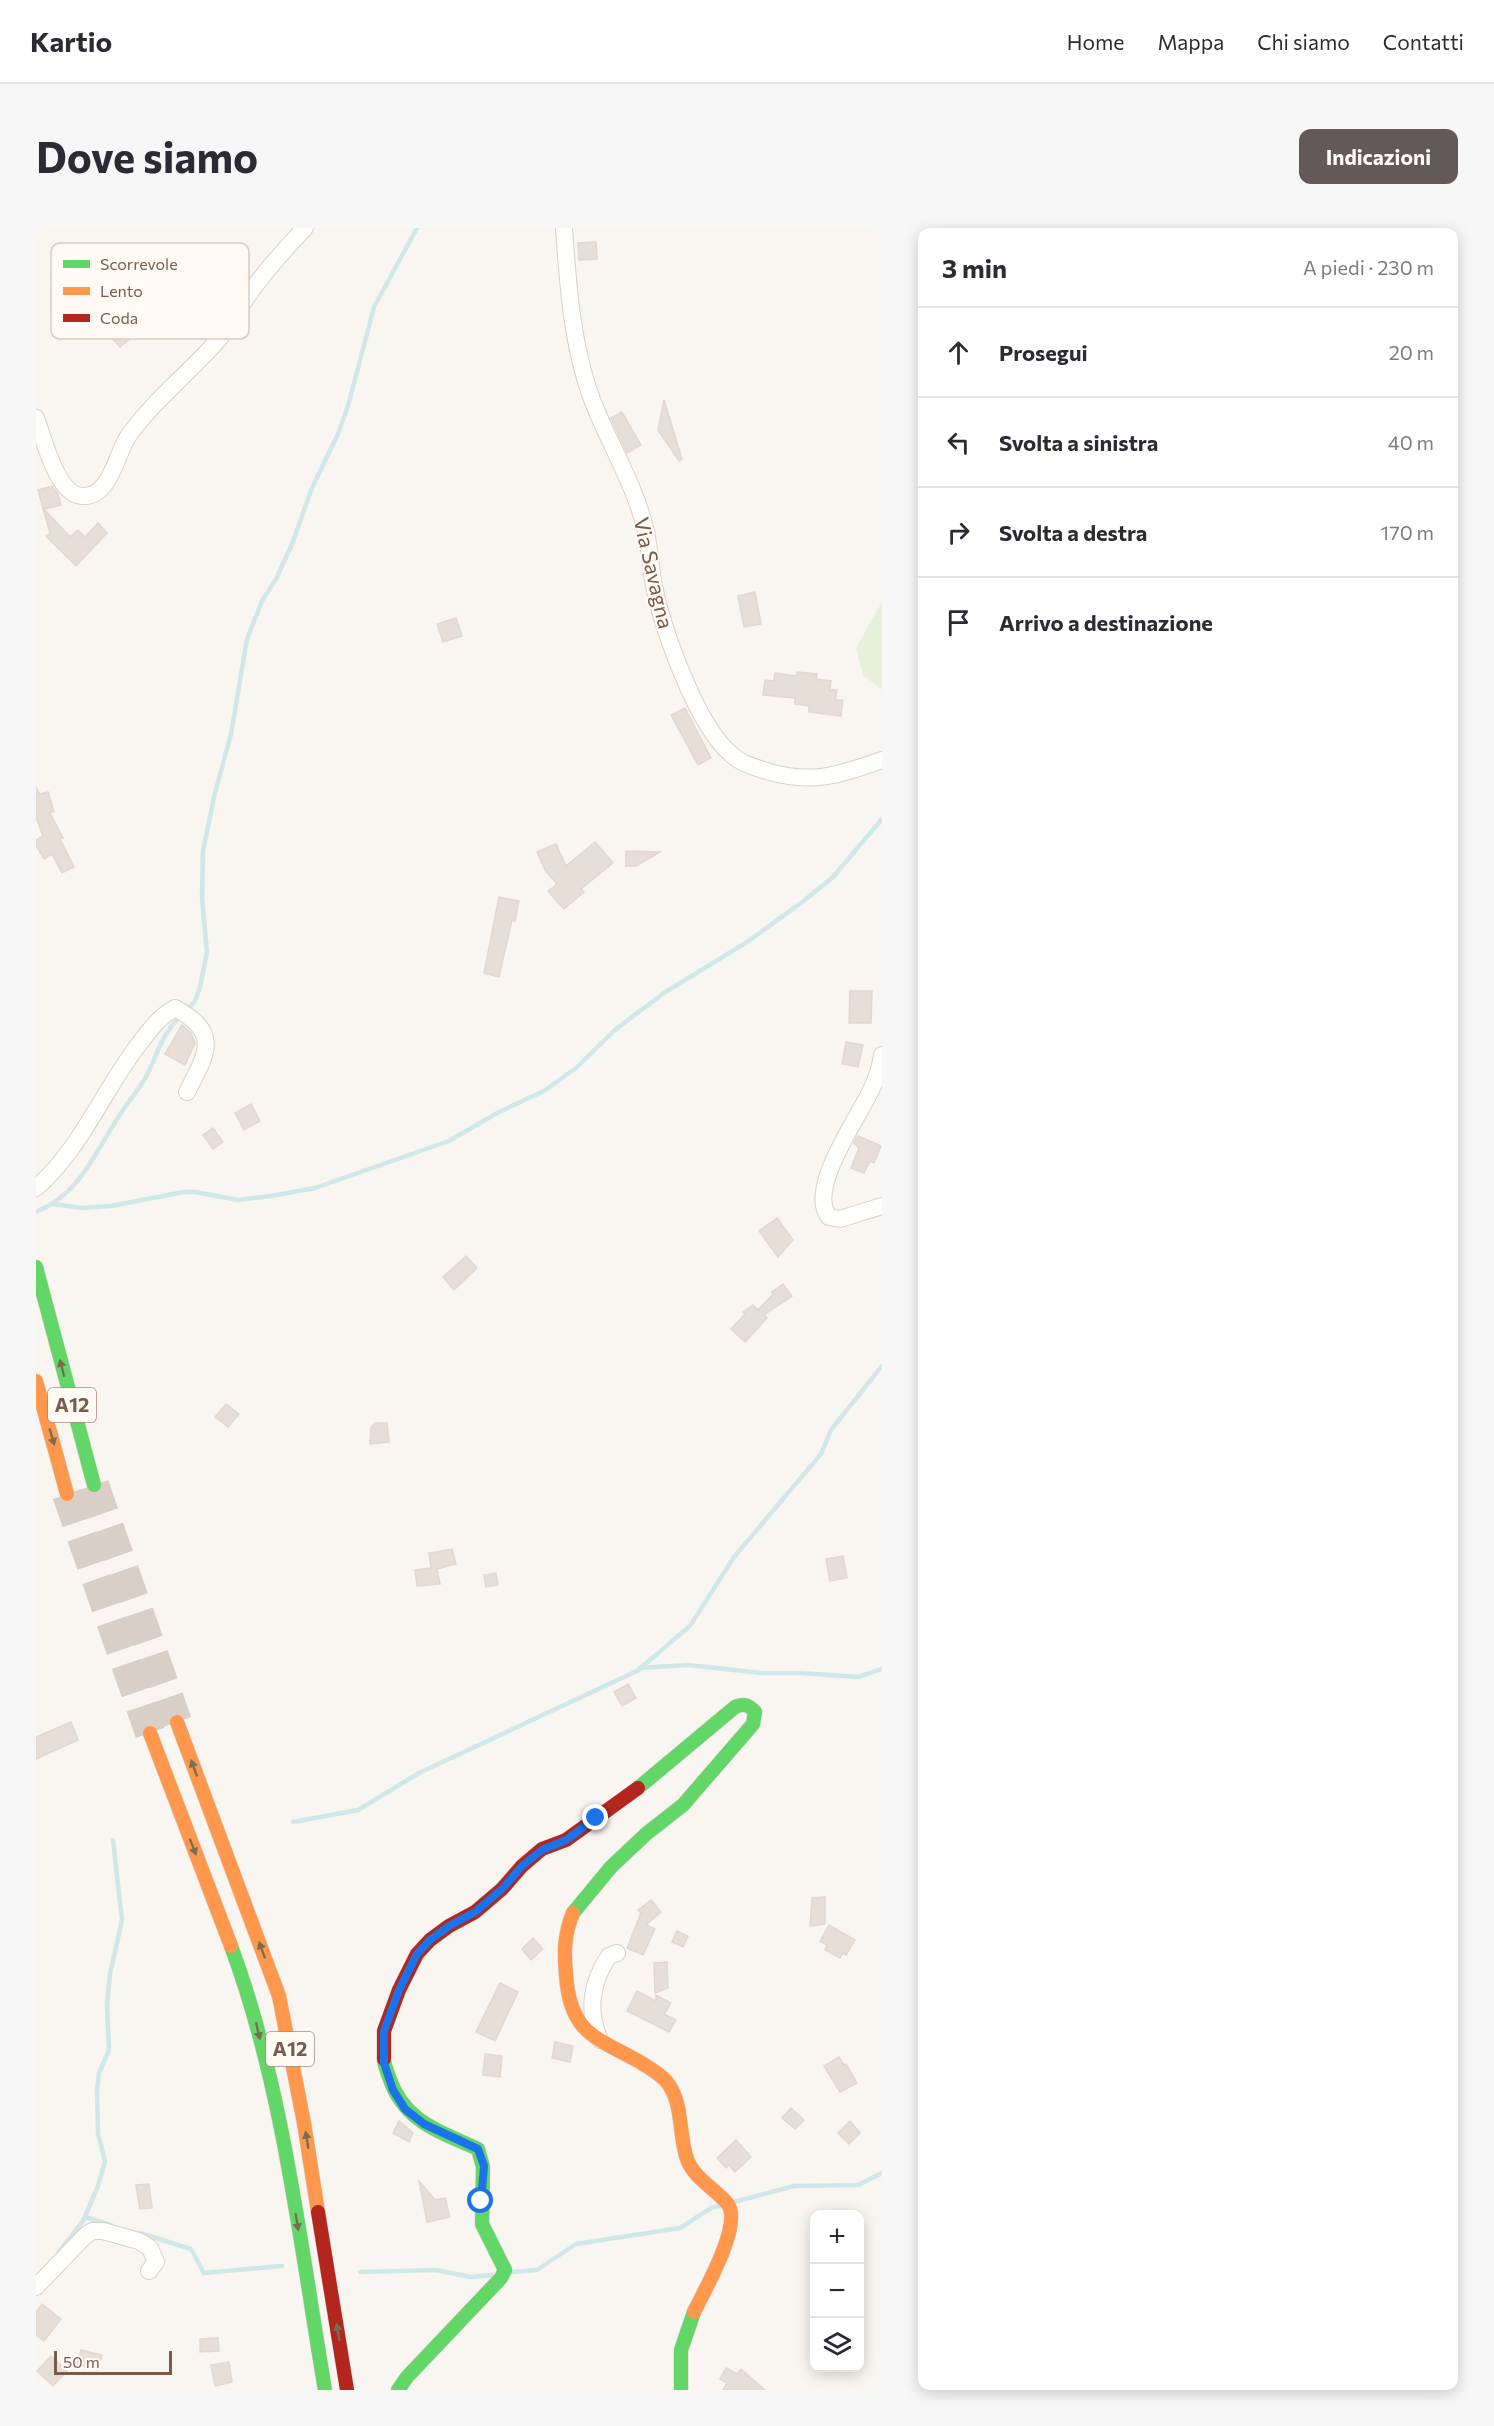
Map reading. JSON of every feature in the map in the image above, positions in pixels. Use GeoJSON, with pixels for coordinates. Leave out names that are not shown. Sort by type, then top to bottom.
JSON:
{"type":"FeatureCollection","features":[{"type":"Feature","properties":{"kind":"main road","name":"A12"},"geometry":{"type":"LineString","coordinates":[[36,1267],[94,1485]]}},
{"type":"Feature","properties":{"kind":"main road","name":"A12"},"geometry":{"type":"LineString","coordinates":[[36,1381],[67,1494]]}},
{"type":"Feature","properties":{"kind":"main road"},"geometry":{"type":"LineString","coordinates":[[398,2390],[407,2377],[501,2278],[505,2270],[482,2225],[481,2201],[484,2166],[478,2149],[424,2124],[405,2109],[393,2090],[384,2063],[384,2031],[399,1990],[417,1954],[449,1926],[475,1912],[493,1897],[522,1866],[542,1850],[566,1840],[613,1806],[692,1745],[735,1707],[742,1704],[750,1706],[755,1712],[753,1724],[683,1805],[646,1834],[612,1867],[573,1912],[566,1929],[564,1952],[567,1993],[579,2025],[600,2040],[655,2071],[667,2082],[677,2104],[687,2161],[729,2205],[732,2219],[729,2236],[688,2326],[681,2350],[681,2390]]}},
{"type":"Feature","properties":{"kind":"main road","name":"A12"},"geometry":{"type":"LineString","coordinates":[[177,1722],[279,1996],[304,2123],[347,2390]]}},
{"type":"Feature","properties":{"kind":"main road","name":"A12"},"geometry":{"type":"LineString","coordinates":[[150,1733],[249,1995],[282,2136],[325,2390]]}},
{"type":"Feature","properties":{"kind":"street"},"geometry":{"type":"LineString","coordinates":[[249,297],[274,262],[305,228]]}},
{"type":"Feature","properties":{"kind":"street","name":"Via Savagna"},"geometry":{"type":"LineString","coordinates":[[564,228],[570,310],[586,382],[644,522],[650,548],[654,586],[669,643],[705,721],[721,746],[732,756],[745,764],[790,777],[821,778],[882,760]]}},
{"type":"Feature","properties":{"kind":"street"},"geometry":{"type":"LineString","coordinates":[[36,418],[56,471],[69,492],[79,496],[90,496],[100,490],[127,438],[148,411],[219,339]]}},
{"type":"Feature","properties":{"kind":"street"},"geometry":{"type":"LineString","coordinates":[[36,1188],[64,1159],[142,1040],[166,1013],[175,1008],[204,1030],[208,1045],[187,1092]]}},
{"type":"Feature","properties":{"kind":"street"},"geometry":{"type":"LineString","coordinates":[[882,1055],[879,1072],[835,1158],[824,1193],[824,1210],[829,1217],[840,1219],[882,1206]]}},
{"type":"Feature","properties":{"kind":"street"},"geometry":{"type":"LineString","coordinates":[[600,2040],[591,2013],[596,1980],[609,1956],[618,1953]]}},
{"type":"Feature","properties":{"kind":"street"},"geometry":{"type":"LineString","coordinates":[[36,2287],[84,2237],[92,2232],[103,2231],[138,2241],[150,2248],[156,2262],[150,2271]]}},
{"type":"Feature","properties":{"kind":"green space"},"geometry":{"type":"Polygon","coordinates":[[[882,602],[882,689],[863,675],[856,648],[882,602]]]}},
{"type":"Feature","properties":{"kind":"building"},"geometry":{"type":"Polygon","coordinates":[[[596,242],[597,259],[579,260],[578,243],[596,242]]]}},
{"type":"Feature","properties":{"kind":"building"},"geometry":{"type":"Polygon","coordinates":[[[113,339],[130,339],[120,347],[113,339]]]}},
{"type":"Feature","properties":{"kind":"building"},"geometry":{"type":"Polygon","coordinates":[[[664,400],[682,459],[679,461],[658,430],[664,400]]]}},
{"type":"Feature","properties":{"kind":"building"},"geometry":{"type":"Polygon","coordinates":[[[622,412],[641,445],[627,453],[611,418],[622,412]]]}},
{"type":"Feature","properties":{"kind":"building"},"geometry":{"type":"Polygon","coordinates":[[[52,486],[58,494],[61,505],[44,509],[70,537],[78,530],[85,537],[98,523],[107,533],[76,566],[46,536],[50,533],[38,490],[52,486]]]}},
{"type":"Feature","properties":{"kind":"building"},"geometry":{"type":"Polygon","coordinates":[[[755,592],[761,624],[744,627],[738,596],[755,592]]]}},
{"type":"Feature","properties":{"kind":"building"},"geometry":{"type":"Polygon","coordinates":[[[456,618],[462,636],[443,642],[437,624],[456,618]]]}},
{"type":"Feature","properties":{"kind":"building"},"geometry":{"type":"Polygon","coordinates":[[[797,672],[817,674],[816,679],[831,681],[830,690],[837,690],[835,700],[843,700],[841,716],[809,712],[809,706],[795,704],[795,698],[763,695],[765,680],[774,681],[775,673],[797,676],[797,672]]]}},
{"type":"Feature","properties":{"kind":"building"},"geometry":{"type":"Polygon","coordinates":[[[685,708],[711,758],[698,765],[671,715],[685,708]]]}},
{"type":"Feature","properties":{"kind":"building"},"geometry":{"type":"Polygon","coordinates":[[[36,787],[40,794],[48,792],[54,811],[50,813],[74,867],[62,873],[52,854],[44,859],[36,845],[36,840],[43,836],[36,817],[36,787]]]}},
{"type":"Feature","properties":{"kind":"building"},"geometry":{"type":"Polygon","coordinates":[[[595,842],[613,863],[581,889],[584,892],[564,909],[548,891],[557,884],[545,870],[537,852],[556,844],[566,866],[595,842]]]}},
{"type":"Feature","properties":{"kind":"building"},"geometry":{"type":"Polygon","coordinates":[[[626,851],[660,852],[636,866],[626,866],[626,851]]]}},
{"type":"Feature","properties":{"kind":"building"},"geometry":{"type":"Polygon","coordinates":[[[499,897],[519,901],[515,921],[512,920],[499,977],[484,973],[499,897]]]}},
{"type":"Feature","properties":{"kind":"building"},"geometry":{"type":"Polygon","coordinates":[[[850,991],[872,991],[871,1023],[849,1023],[850,991]]]}},
{"type":"Feature","properties":{"kind":"building"},"geometry":{"type":"Polygon","coordinates":[[[182,1025],[191,1033],[195,1043],[185,1065],[165,1054],[182,1025]]]}},
{"type":"Feature","properties":{"kind":"building"},"geometry":{"type":"Polygon","coordinates":[[[846,1042],[863,1045],[858,1067],[842,1064],[846,1042]]]}},
{"type":"Feature","properties":{"kind":"building"},"geometry":{"type":"Polygon","coordinates":[[[251,1104],[260,1121],[244,1130],[235,1113],[251,1104]]]}},
{"type":"Feature","properties":{"kind":"building"},"geometry":{"type":"Polygon","coordinates":[[[213,1128],[223,1142],[213,1149],[203,1135],[213,1128]]]}},
{"type":"Feature","properties":{"kind":"building"},"geometry":{"type":"Polygon","coordinates":[[[858,1136],[881,1146],[874,1163],[870,1161],[864,1173],[851,1168],[859,1148],[854,1143],[858,1136]]]}},
{"type":"Feature","properties":{"kind":"building"},"geometry":{"type":"Polygon","coordinates":[[[777,1218],[793,1240],[778,1257],[759,1231],[777,1218]]]}},
{"type":"Feature","properties":{"kind":"building"},"geometry":{"type":"Polygon","coordinates":[[[466,1256],[477,1268],[454,1290],[443,1277],[466,1256]]]}},
{"type":"Feature","properties":{"kind":"building"},"geometry":{"type":"Polygon","coordinates":[[[783,1284],[792,1296],[764,1315],[767,1318],[745,1342],[731,1329],[745,1314],[743,1312],[753,1305],[758,1310],[773,1294],[772,1292],[783,1284]]]}},
{"type":"Feature","properties":{"kind":"building"},"geometry":{"type":"Polygon","coordinates":[[[226,1404],[239,1414],[228,1427],[215,1417],[226,1404]]]}},
{"type":"Feature","properties":{"kind":"building"},"geometry":{"type":"Polygon","coordinates":[[[375,1423],[387,1423],[389,1442],[370,1444],[371,1428],[375,1423]]]}},
{"type":"Feature","properties":{"kind":"building"},"geometry":{"type":"Polygon","coordinates":[[[452,1549],[456,1564],[437,1569],[440,1584],[417,1586],[415,1570],[431,1568],[429,1553],[452,1549]]]}},
{"type":"Feature","properties":{"kind":"building"},"geometry":{"type":"Polygon","coordinates":[[[843,1556],[847,1578],[830,1581],[826,1559],[843,1556]]]}},
{"type":"Feature","properties":{"kind":"building"},"geometry":{"type":"Polygon","coordinates":[[[496,1573],[498,1585],[486,1587],[484,1575],[496,1573]]]}},
{"type":"Feature","properties":{"kind":"building"},"geometry":{"type":"Polygon","coordinates":[[[133,1616],[141,1629],[127,1637],[119,1623],[133,1616]]]}},
{"type":"Feature","properties":{"kind":"building"},"geometry":{"type":"Polygon","coordinates":[[[628,1684],[636,1698],[622,1706],[614,1692],[628,1684]]]}},
{"type":"Feature","properties":{"kind":"building"},"geometry":{"type":"Polygon","coordinates":[[[71,1722],[78,1740],[36,1759],[36,1737],[71,1722]]]}},
{"type":"Feature","properties":{"kind":"building"},"geometry":{"type":"Polygon","coordinates":[[[825,1897],[825,1924],[810,1926],[812,1898],[825,1897]]]}},
{"type":"Feature","properties":{"kind":"building"},"geometry":{"type":"Polygon","coordinates":[[[651,1900],[661,1912],[646,1925],[655,1929],[643,1955],[627,1948],[641,1913],[638,1910],[651,1900]]]}},
{"type":"Feature","properties":{"kind":"building"},"geometry":{"type":"Polygon","coordinates":[[[829,1925],[855,1940],[846,1955],[843,1953],[840,1958],[825,1950],[827,1945],[820,1941],[829,1925]]]}},
{"type":"Feature","properties":{"kind":"building"},"geometry":{"type":"Polygon","coordinates":[[[677,1931],[688,1936],[683,1947],[672,1942],[677,1931]]]}},
{"type":"Feature","properties":{"kind":"building"},"geometry":{"type":"Polygon","coordinates":[[[533,1938],[543,1949],[531,1960],[522,1949],[533,1938]]]}},
{"type":"Feature","properties":{"kind":"building"},"geometry":{"type":"Polygon","coordinates":[[[667,1962],[668,1988],[655,1993],[654,1963],[667,1962]]]}},
{"type":"Feature","properties":{"kind":"building"},"geometry":{"type":"Polygon","coordinates":[[[500,1983],[518,1992],[495,2041],[476,2032],[500,1983]]]}},
{"type":"Feature","properties":{"kind":"building"},"geometry":{"type":"Polygon","coordinates":[[[637,1991],[656,2001],[656,1995],[671,2003],[664,2014],[676,2020],[669,2032],[627,2011],[637,1991]]]}},
{"type":"Feature","properties":{"kind":"building"},"geometry":{"type":"Polygon","coordinates":[[[555,2042],[573,2046],[570,2062],[552,2058],[555,2042]]]}},
{"type":"Feature","properties":{"kind":"building"},"geometry":{"type":"Polygon","coordinates":[[[485,2054],[502,2056],[500,2077],[483,2075],[485,2054]]]}},
{"type":"Feature","properties":{"kind":"building"},"geometry":{"type":"Polygon","coordinates":[[[839,2057],[857,2083],[840,2092],[824,2066],[839,2057]]]}},
{"type":"Feature","properties":{"kind":"building"},"geometry":{"type":"Polygon","coordinates":[[[791,2108],[804,2120],[795,2129],[782,2118],[791,2108]]]}},
{"type":"Feature","properties":{"kind":"building"},"geometry":{"type":"Polygon","coordinates":[[[399,2121],[413,2133],[409,2142],[393,2133],[399,2121]]]}},
{"type":"Feature","properties":{"kind":"building"},"geometry":{"type":"Polygon","coordinates":[[[850,2121],[860,2133],[849,2144],[838,2133],[850,2121]]]}},
{"type":"Feature","properties":{"kind":"building"},"geometry":{"type":"Polygon","coordinates":[[[736,2140],[751,2157],[735,2172],[729,2165],[726,2168],[717,2158],[736,2140]]]}},
{"type":"Feature","properties":{"kind":"building"},"geometry":{"type":"Polygon","coordinates":[[[419,2181],[435,2200],[445,2198],[450,2217],[427,2222],[419,2181]]]}},
{"type":"Feature","properties":{"kind":"building"},"geometry":{"type":"Polygon","coordinates":[[[149,2184],[152,2208],[140,2209],[136,2185],[149,2184]]]}},
{"type":"Feature","properties":{"kind":"building"},"geometry":{"type":"Polygon","coordinates":[[[42,2304],[61,2319],[44,2341],[36,2335],[36,2312],[42,2304]]]}},
{"type":"Feature","properties":{"kind":"building"},"geometry":{"type":"Polygon","coordinates":[[[218,2338],[219,2351],[200,2352],[200,2339],[218,2338]]]}},
{"type":"Feature","properties":{"kind":"building"},"geometry":{"type":"Polygon","coordinates":[[[81,2350],[102,2355],[98,2370],[77,2364],[81,2350]]]}},
{"type":"Feature","properties":{"kind":"building"},"geometry":{"type":"Polygon","coordinates":[[[51,2356],[67,2371],[53,2386],[37,2371],[51,2356]]]}},
{"type":"Feature","properties":{"kind":"building"},"geometry":{"type":"Polygon","coordinates":[[[229,2362],[232,2382],[215,2386],[211,2365],[229,2362]]]}},
{"type":"Feature","properties":{"kind":"building"},"geometry":{"type":"Polygon","coordinates":[[[726,2368],[737,2374],[741,2369],[765,2390],[723,2390],[727,2383],[720,2379],[726,2368]]]}},
{"type":"Feature","properties":{"kind":"waterway"},"geometry":{"type":"LineString","coordinates":[[187,1010],[195,1001],[200,987],[207,952],[202,898],[203,851],[214,797],[231,734],[247,639],[262,601],[276,579],[292,544],[312,488],[338,434],[348,406],[374,307],[417,228]]}},
{"type":"Feature","properties":{"kind":"waterway"},"geometry":{"type":"LineString","coordinates":[[53,1204],[82,1208],[111,1206],[184,1192],[238,1200],[271,1196],[315,1188],[449,1141],[499,1112],[544,1091],[576,1068],[616,1029],[664,993],[747,942],[805,900],[833,877],[882,819]]}},
{"type":"Feature","properties":{"kind":"waterway"},"geometry":{"type":"LineString","coordinates":[[36,1212],[65,1194],[86,1170],[146,1077],[166,1035],[181,1016]]}},
{"type":"Feature","properties":{"kind":"waterway"},"geometry":{"type":"LineString","coordinates":[[293,1822],[358,1810],[419,1773],[637,1671],[690,1626],[734,1557],[821,1454],[831,1430],[882,1366]]}},
{"type":"Feature","properties":{"kind":"waterway"},"geometry":{"type":"LineString","coordinates":[[640,1668],[688,1665],[761,1673],[858,1677],[882,1669]]}},
{"type":"Feature","properties":{"kind":"waterway"},"geometry":{"type":"LineString","coordinates":[[59,2252],[83,2221],[98,2186],[105,2161],[98,2134],[97,2091],[99,2073],[109,2050],[107,2004],[110,1974],[122,1920],[113,1840]]}},
{"type":"Feature","properties":{"kind":"waterway"},"geometry":{"type":"LineString","coordinates":[[734,2202],[794,2186],[858,2185],[882,2173]]}},
{"type":"Feature","properties":{"kind":"waterway"},"geometry":{"type":"LineString","coordinates":[[512,2272],[537,2270],[576,2244],[680,2228],[711,2208],[720,2206]]}},
{"type":"Feature","properties":{"kind":"waterway"},"geometry":{"type":"LineString","coordinates":[[85,2217],[111,2225]]}},
{"type":"Feature","properties":{"kind":"waterway"},"geometry":{"type":"LineString","coordinates":[[140,2233],[191,2249],[204,2273],[282,2266]]}},
{"type":"Feature","properties":{"kind":"waterway"},"geometry":{"type":"LineString","coordinates":[[360,2272],[436,2270],[471,2277],[492,2275]]}},
{"type":"Feature","properties":{"kind":"tunnel"},"geometry":{"type":"LineString","coordinates":[[94,1485],[177,1722]]}},
{"type":"Feature","properties":{"kind":"tunnel"},"geometry":{"type":"LineString","coordinates":[[67,1494],[150,1733]]}},
{"type":"Feature","properties":{"kind":"traffic: fast"},"geometry":{"type":"LineString","coordinates":[[36,1267],[94,1485]]}},
{"type":"Feature","properties":{"kind":"traffic: fast"},"geometry":{"type":"LineString","coordinates":[[573,1913],[611,1867],[646,1834],[683,1805],[753,1724],[755,1712],[746,1705],[735,1707],[638,1788]]}},
{"type":"Feature","properties":{"kind":"traffic: fast"},"geometry":{"type":"LineString","coordinates":[[231,1946],[249,1999],[277,2109],[325,2390]]}},
{"type":"Feature","properties":{"kind":"traffic: fast"},"geometry":{"type":"LineString","coordinates":[[384,2059],[396,2092],[413,2115],[437,2130],[478,2149],[483,2167],[482,2224],[505,2270],[501,2278],[407,2377],[398,2390]]}},
{"type":"Feature","properties":{"kind":"traffic: fast"},"geometry":{"type":"LineString","coordinates":[[681,2390],[681,2350],[694,2312]]}},
{"type":"Feature","properties":{"kind":"traffic: slow"},"geometry":{"type":"LineString","coordinates":[[36,1381],[67,1494]]}},
{"type":"Feature","properties":{"kind":"traffic: slow"},"geometry":{"type":"LineString","coordinates":[[177,1722],[279,1996],[304,2123],[318,2212]]}},
{"type":"Feature","properties":{"kind":"traffic: slow"},"geometry":{"type":"LineString","coordinates":[[150,1733],[231,1946]]}},
{"type":"Feature","properties":{"kind":"traffic: slow"},"geometry":{"type":"LineString","coordinates":[[573,1913],[566,1936],[565,1951],[568,1994],[573,2010],[579,2021],[598,2039],[640,2062],[666,2081],[676,2099],[687,2159],[694,2172],[727,2203],[731,2213],[727,2241],[694,2312]]}},
{"type":"Feature","properties":{"kind":"traffic: jam"},"geometry":{"type":"LineString","coordinates":[[384,2059],[384,2031],[399,1990],[417,1954],[430,1940],[449,1926],[475,1912],[542,1849],[566,1840],[638,1788]]}},
{"type":"Feature","properties":{"kind":"traffic: jam"},"geometry":{"type":"LineString","coordinates":[[318,2212],[347,2390]]}},
{"type":"Feature","properties":{"kind":"route"},"geometry":{"type":"LineString","coordinates":[[481,2201],[483,2157],[478,2149],[424,2124],[405,2109],[393,2090],[384,2063],[384,2031],[399,1990],[417,1954],[430,1940],[449,1926],[475,1912],[502,1889],[522,1866],[542,1850],[566,1840],[596,1818]]}}]}
